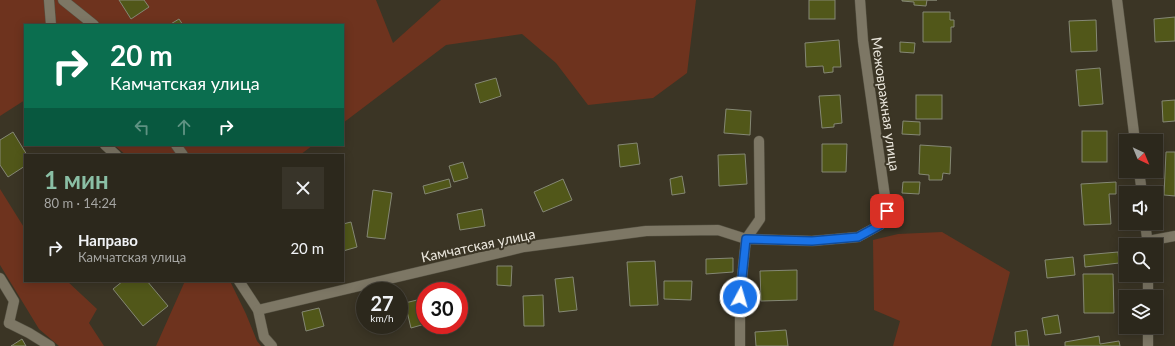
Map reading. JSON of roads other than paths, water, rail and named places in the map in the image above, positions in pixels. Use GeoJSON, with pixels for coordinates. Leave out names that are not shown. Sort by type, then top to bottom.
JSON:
{"type":"FeatureCollection","features":[{"type":"Feature","properties":{"kind":"street"},"geometry":{"type":"LineString","coordinates":[[49,0],[51,24]]}},
{"type":"Feature","properties":{"kind":"street"},"geometry":{"type":"LineString","coordinates":[[64,0],[93,24]]}},
{"type":"Feature","properties":{"kind":"street","name":"Межовражная улица"},"geometry":{"type":"LineString","coordinates":[[860,0],[863,41],[887,211]]}},
{"type":"Feature","properties":{"kind":"street"},"geometry":{"type":"LineString","coordinates":[[1117,0],[1134,134]]}},
{"type":"Feature","properties":{"kind":"street"},"geometry":{"type":"LineString","coordinates":[[740,346],[740,297],[746,239],[760,219],[759,141]]}},
{"type":"Feature","properties":{"kind":"street"},"geometry":{"type":"LineString","coordinates":[[106,146],[115,154]]}},
{"type":"Feature","properties":{"kind":"street","name":"Камчатская улица"},"geometry":{"type":"LineString","coordinates":[[258,310],[524,247],[646,231],[718,230],[746,239],[812,241],[858,237],[880,225],[887,211]]}},
{"type":"Feature","properties":{"kind":"street"},"geometry":{"type":"LineString","coordinates":[[1163,239],[1175,236]]}},
{"type":"Feature","properties":{"kind":"street"},"geometry":{"type":"LineString","coordinates":[[0,278],[14,301],[5,324],[29,333],[50,346]]}},
{"type":"Feature","properties":{"kind":"street"},"geometry":{"type":"LineString","coordinates":[[240,282],[258,310],[264,337],[272,346]]}},
{"type":"Feature","properties":{"kind":"street"},"geometry":{"type":"LineString","coordinates":[[1148,334],[1148,346]]}}]}
